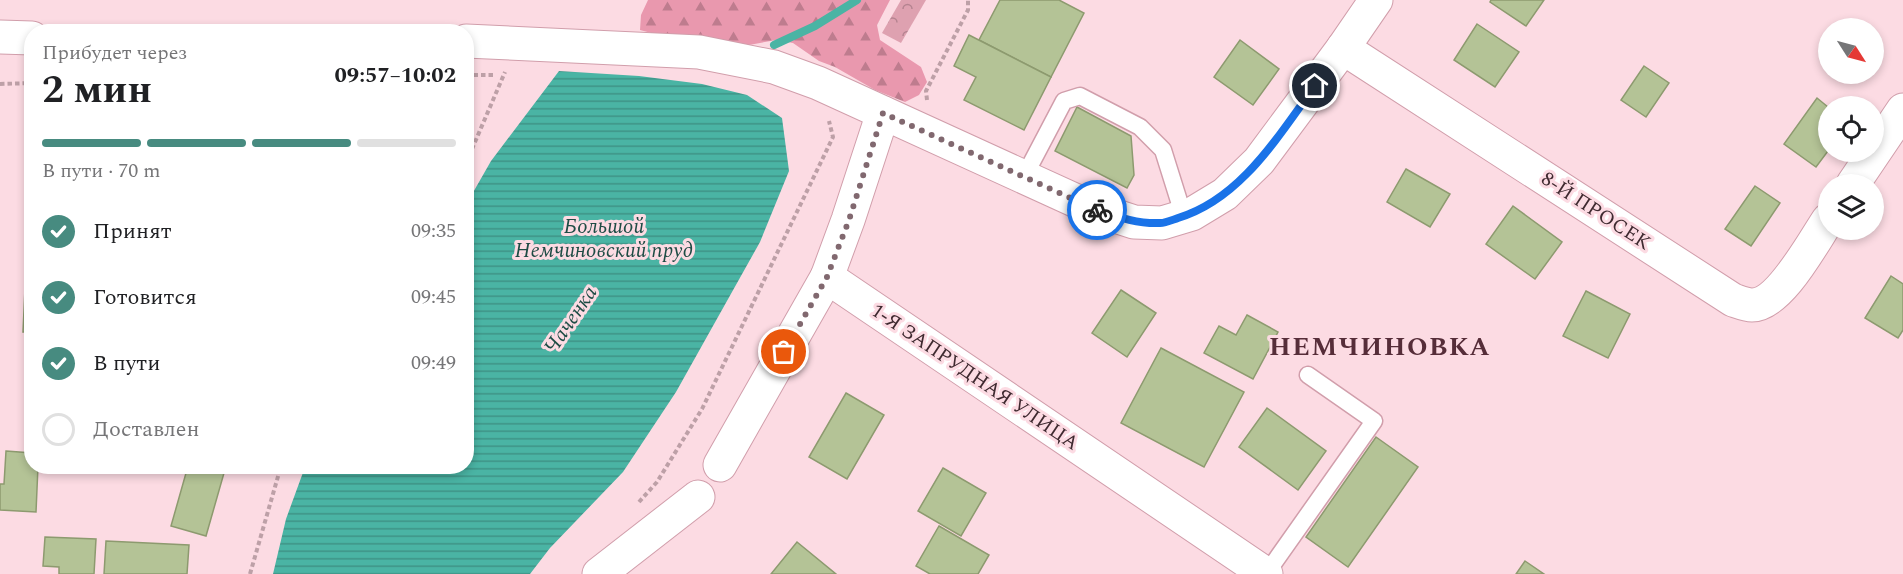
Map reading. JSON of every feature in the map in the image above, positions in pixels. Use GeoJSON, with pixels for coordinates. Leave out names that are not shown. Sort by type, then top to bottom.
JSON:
{"type":"FeatureCollection","features":[{"type":"Feature","properties":{"kind":"street"},"geometry":{"type":"LineString","coordinates":[[474,44],[514,58],[699,52],[774,67],[818,83],[1094,209],[1134,222],[1162,223],[1192,214],[1225,194],[1258,161],[1376,0]]}},
{"type":"Feature","properties":{"kind":"street"},"geometry":{"type":"LineString","coordinates":[[0,37],[24,38]]}},
{"type":"Feature","properties":{"kind":"street","name":"8-Й ПРОСЕК"},"geometry":{"type":"LineString","coordinates":[[1343,48],[1733,300],[1752,305],[1768,300],[1781,290],[1818,235]]}},
{"type":"Feature","properties":{"kind":"street"},"geometry":{"type":"LineString","coordinates":[[1859,174],[1903,110]]}},
{"type":"Feature","properties":{"kind":"street"},"geometry":{"type":"LineString","coordinates":[[720,465],[827,277],[849,220],[883,113]]}},
{"type":"Feature","properties":{"kind":"street","name":"1-Я ЗАПРУДНАЯ УЛИЦА"},"geometry":{"type":"LineString","coordinates":[[827,277],[1266,574]]}},
{"type":"Feature","properties":{"kind":"street"},"geometry":{"type":"LineString","coordinates":[[599,574],[698,497]]}},
{"type":"Feature","properties":{"kind":"lane"},"geometry":{"type":"LineString","coordinates":[[1024,177],[1064,101],[1080,96],[1140,127],[1163,150],[1184,217]]}},
{"type":"Feature","properties":{"kind":"lane"},"geometry":{"type":"LineString","coordinates":[[1266,574],[1374,421],[1308,375]]}},
{"type":"Feature","properties":{"kind":"path"},"geometry":{"type":"LineString","coordinates":[[927,102],[926,91],[968,10],[968,0]]}},
{"type":"Feature","properties":{"kind":"path"},"geometry":{"type":"LineString","coordinates":[[474,145],[514,58]]}},
{"type":"Feature","properties":{"kind":"path"},"geometry":{"type":"LineString","coordinates":[[505,75],[514,58]]}},
{"type":"Feature","properties":{"kind":"path"},"geometry":{"type":"LineString","coordinates":[[474,75],[505,75]]}},
{"type":"Feature","properties":{"kind":"path"},"geometry":{"type":"LineString","coordinates":[[0,84],[24,83]]}},
{"type":"Feature","properties":{"kind":"path"},"geometry":{"type":"LineString","coordinates":[[633,509],[657,482],[702,409],[833,137],[829,119]]}},
{"type":"Feature","properties":{"kind":"path"},"geometry":{"type":"LineString","coordinates":[[250,574],[279,474]]}},
{"type":"Feature","properties":{"kind":"green space"},"geometry":{"type":"Polygon","coordinates":[[[648,0],[890,0],[877,25],[880,40],[921,67],[927,82],[919,95],[905,102],[875,90],[835,67],[819,61],[793,43],[776,40],[738,47],[640,30],[641,15],[648,0]]]}},
{"type":"Feature","properties":{"kind":"green space"},"geometry":{"type":"Polygon","coordinates":[[[901,0],[926,0],[901,43],[882,33],[901,0]]]}},
{"type":"Feature","properties":{"kind":"water","name":"Большой Немчиновский пруд"},"geometry":{"type":"Polygon","coordinates":[[[559,71],[639,76],[702,84],[747,95],[782,118],[789,171],[760,242],[676,392],[623,472],[550,548],[530,574],[273,574],[286,519],[302,474],[474,474],[474,191],[491,161],[559,71]]]}},
{"type":"Feature","properties":{"kind":"building"},"geometry":{"type":"Polygon","coordinates":[[[1000,0],[1059,0],[1084,13],[1051,77],[979,40],[1000,0]]]}},
{"type":"Feature","properties":{"kind":"building"},"geometry":{"type":"Polygon","coordinates":[[[1491,0],[1544,0],[1526,26],[1490,2],[1491,0]]]}},
{"type":"Feature","properties":{"kind":"building"},"geometry":{"type":"Polygon","coordinates":[[[1477,24],[1519,52],[1495,87],[1454,60],[1477,24]]]}},
{"type":"Feature","properties":{"kind":"building"},"geometry":{"type":"Polygon","coordinates":[[[969,35],[1051,77],[1024,130],[964,100],[976,77],[954,66],[969,35]]]}},
{"type":"Feature","properties":{"kind":"building"},"geometry":{"type":"Polygon","coordinates":[[[1240,40],[1279,69],[1253,105],[1214,77],[1240,40]]]}},
{"type":"Feature","properties":{"kind":"building"},"geometry":{"type":"Polygon","coordinates":[[[1644,66],[1669,83],[1646,117],[1621,100],[1644,66]]]}},
{"type":"Feature","properties":{"kind":"building"},"geometry":{"type":"Polygon","coordinates":[[[1817,98],[1820,162],[1816,167],[1784,144],[1817,98]]]}},
{"type":"Feature","properties":{"kind":"building"},"geometry":{"type":"Polygon","coordinates":[[[1077,107],[1131,136],[1134,175],[1127,188],[1055,151],[1077,107]]]}},
{"type":"Feature","properties":{"kind":"building"},"geometry":{"type":"Polygon","coordinates":[[[1406,169],[1450,194],[1430,227],[1387,202],[1406,169]]]}},
{"type":"Feature","properties":{"kind":"building"},"geometry":{"type":"Polygon","coordinates":[[[1755,186],[1780,203],[1751,246],[1725,229],[1755,186]]]}},
{"type":"Feature","properties":{"kind":"building"},"geometry":{"type":"Polygon","coordinates":[[[1513,206],[1562,242],[1535,279],[1486,244],[1513,206]]]}},
{"type":"Feature","properties":{"kind":"building"},"geometry":{"type":"Polygon","coordinates":[[[1891,276],[1903,284],[1903,330],[1898,338],[1865,318],[1891,276]]]}},
{"type":"Feature","properties":{"kind":"building"},"geometry":{"type":"Polygon","coordinates":[[[1121,290],[1156,313],[1127,357],[1092,333],[1121,290]]]}},
{"type":"Feature","properties":{"kind":"building"},"geometry":{"type":"Polygon","coordinates":[[[1586,291],[1630,314],[1608,358],[1563,336],[1586,291]]]}},
{"type":"Feature","properties":{"kind":"building"},"geometry":{"type":"Polygon","coordinates":[[[1247,315],[1278,332],[1253,379],[1204,353],[1219,326],[1236,335],[1247,315]]]}},
{"type":"Feature","properties":{"kind":"building"},"geometry":{"type":"Polygon","coordinates":[[[1161,348],[1244,392],[1204,467],[1121,423],[1161,348]]]}},
{"type":"Feature","properties":{"kind":"building"},"geometry":{"type":"Polygon","coordinates":[[[846,393],[884,415],[847,479],[809,457],[846,393]]]}},
{"type":"Feature","properties":{"kind":"building"},"geometry":{"type":"Polygon","coordinates":[[[1267,408],[1326,451],[1298,490],[1239,447],[1267,408]]]}},
{"type":"Feature","properties":{"kind":"building"},"geometry":{"type":"Polygon","coordinates":[[[1376,437],[1418,467],[1348,567],[1306,537],[1376,437]]]}},
{"type":"Feature","properties":{"kind":"building"},"geometry":{"type":"Polygon","coordinates":[[[6,451],[24,452],[24,474],[38,474],[36,512],[0,510],[0,484],[4,484],[6,451]]]}},
{"type":"Feature","properties":{"kind":"building"},"geometry":{"type":"Polygon","coordinates":[[[943,468],[986,493],[961,536],[918,511],[943,468]]]}},
{"type":"Feature","properties":{"kind":"building"},"geometry":{"type":"Polygon","coordinates":[[[186,474],[224,474],[206,536],[171,526],[186,474]]]}},
{"type":"Feature","properties":{"kind":"building"},"geometry":{"type":"Polygon","coordinates":[[[939,526],[989,555],[978,574],[930,574],[916,566],[939,526]]]}},
{"type":"Feature","properties":{"kind":"building"},"geometry":{"type":"Polygon","coordinates":[[[45,537],[96,539],[94,574],[59,574],[59,567],[43,566],[45,537]]]}},
{"type":"Feature","properties":{"kind":"building"},"geometry":{"type":"Polygon","coordinates":[[[106,541],[189,545],[187,574],[104,574],[106,541]]]}},
{"type":"Feature","properties":{"kind":"building"},"geometry":{"type":"Polygon","coordinates":[[[797,542],[836,574],[771,574],[797,542]]]}},
{"type":"Feature","properties":{"kind":"building"},"geometry":{"type":"Polygon","coordinates":[[[1525,561],[1544,574],[1516,574],[1525,561]]]}},
{"type":"Feature","properties":{"kind":"waterway","name":"Чаченка"},"geometry":{"type":"LineString","coordinates":[[774,45],[815,26],[857,0]]}},
{"type":"Feature","properties":{"kind":"way so far"},"geometry":{"type":"LineString","coordinates":[[784,352],[827,277],[849,220],[883,113],[1097,210]]}},
{"type":"Feature","properties":{"kind":"district","name":"НЕМЧИНОВКА"},"geometry":{"type":"Point","coordinates":[1380,347]}},
{"type":"Feature","properties":{"kind":"route"},"geometry":{"type":"LineString","coordinates":[[1097,210],[1134,222],[1162,223],[1192,214],[1225,194],[1258,161],[1315,86]]}}]}
